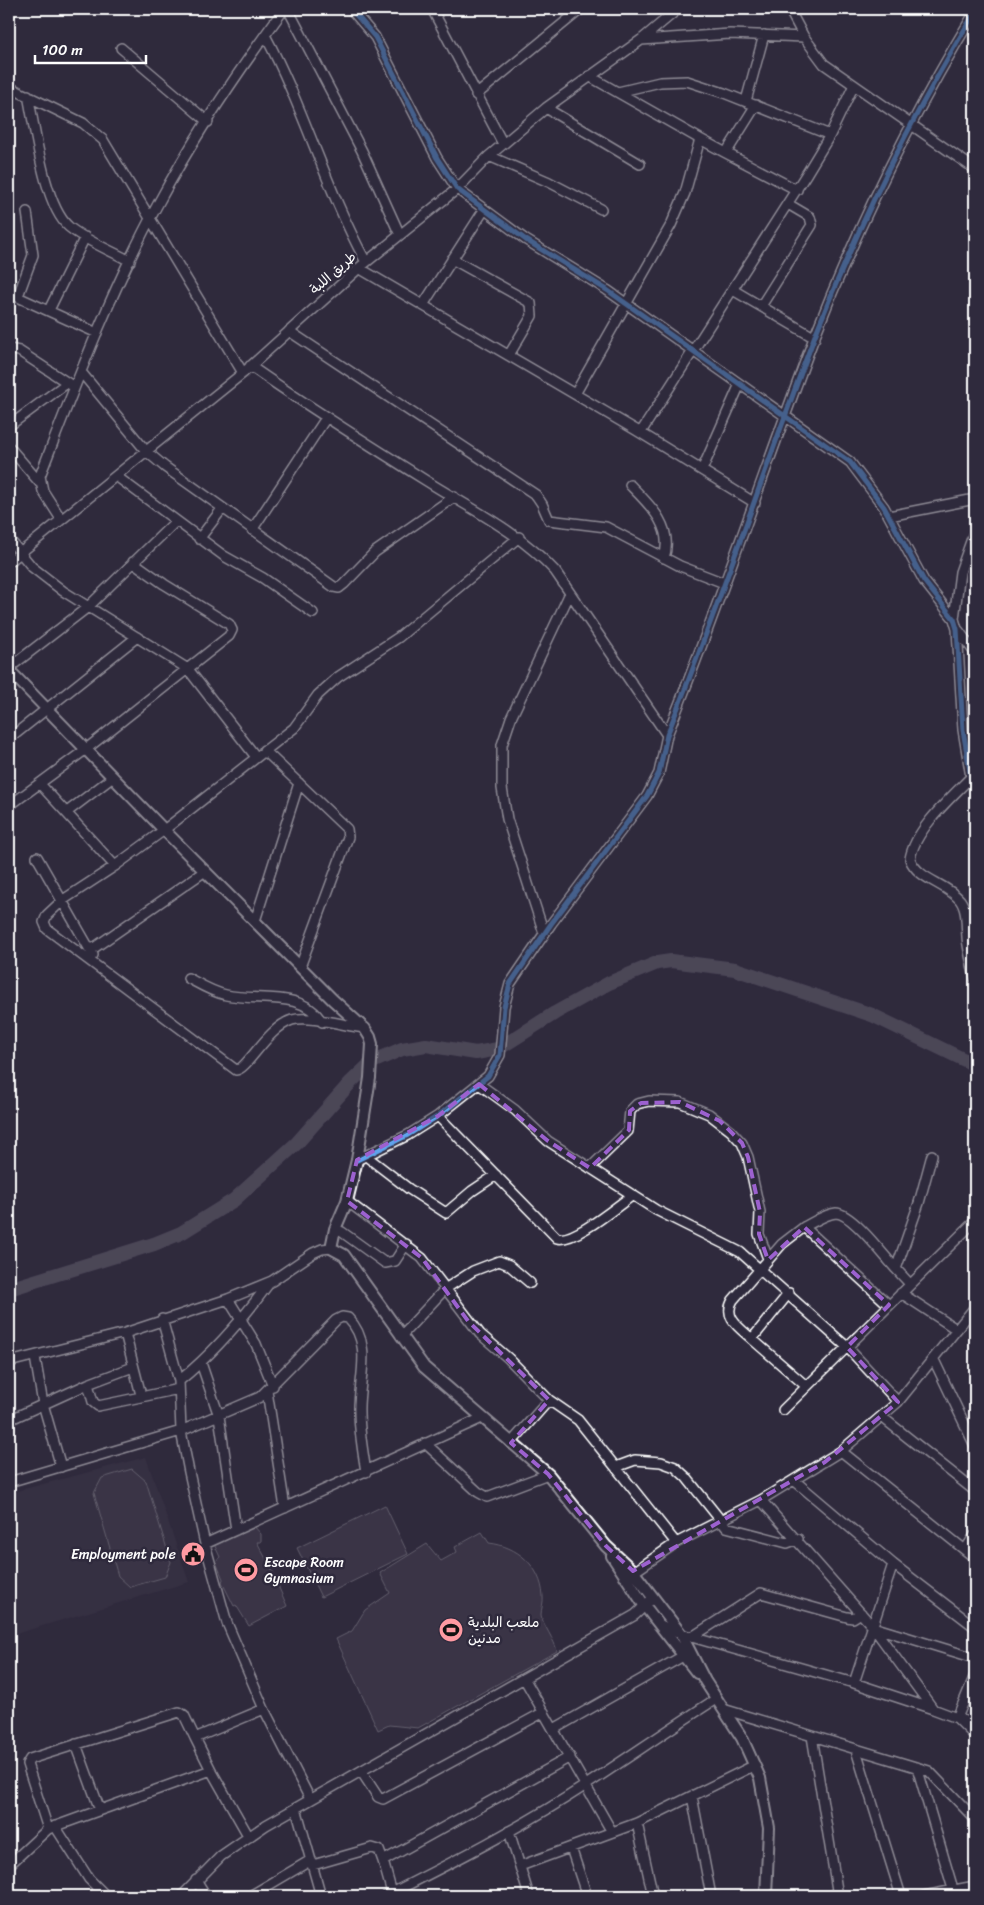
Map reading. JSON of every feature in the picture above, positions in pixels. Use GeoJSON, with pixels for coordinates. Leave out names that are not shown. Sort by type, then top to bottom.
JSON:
{"type":"FeatureCollection","features":[{"type":"Feature","properties":{"kind":"main road"},"geometry":{"type":"LineString","coordinates":[[9,669],[164,830],[300,967],[365,1028],[372,1044],[362,1158],[335,1229],[330,1248],[344,1255],[424,1367],[548,1474],[629,1575],[653,1598],[681,1634],[705,1681],[742,1738],[755,1765],[765,1797],[769,1828],[766,1896]]}},
{"type":"Feature","properties":{"kind":"main road"},"geometry":{"type":"LineString","coordinates":[[629,1575],[644,1605],[683,1656],[705,1681]]}},
{"type":"Feature","properties":{"kind":"street"},"geometry":{"type":"LineString","coordinates":[[40,483],[40,476],[71,385],[81,372],[150,218],[171,180],[208,122],[265,34],[284,9]]}},
{"type":"Feature","properties":{"kind":"street"},"geometry":{"type":"LineString","coordinates":[[288,9],[362,151],[400,235]]}},
{"type":"Feature","properties":{"kind":"street"},"geometry":{"type":"LineString","coordinates":[[351,9],[376,37],[437,158],[456,189],[526,240],[626,304],[693,353],[786,415],[850,462],[868,482],[889,516],[924,581],[954,619],[958,629],[975,653]]}},
{"type":"Feature","properties":{"kind":"street"},"geometry":{"type":"LineString","coordinates":[[432,9],[503,144]]}},
{"type":"Feature","properties":{"kind":"street"},"geometry":{"type":"LineString","coordinates":[[476,95],[581,9]]}},
{"type":"Feature","properties":{"kind":"street","name":"طريق اللبة"},"geometry":{"type":"LineString","coordinates":[[9,562],[246,369],[363,265],[456,189],[489,156],[546,108],[641,40],[678,9]]}},
{"type":"Feature","properties":{"kind":"street"},"geometry":{"type":"LineString","coordinates":[[789,9],[804,37],[824,64],[853,87],[975,169]]}},
{"type":"Feature","properties":{"kind":"street"},"geometry":{"type":"LineString","coordinates":[[496,1175],[472,1190],[446,1212],[362,1158],[438,1116],[466,1092],[479,1084],[496,1066],[500,1056],[502,1030],[510,984],[544,933],[647,796],[659,773],[667,735],[815,338],[878,190],[945,61],[975,12]]}},
{"type":"Feature","properties":{"kind":"street"},"geometry":{"type":"LineString","coordinates":[[265,34],[294,95],[363,265],[423,305],[641,432],[755,503]]}},
{"type":"Feature","properties":{"kind":"street"},"geometry":{"type":"LineString","coordinates":[[641,40],[730,34],[804,37]]}},
{"type":"Feature","properties":{"kind":"street"},"geometry":{"type":"LineString","coordinates":[[746,101],[764,35]]}},
{"type":"Feature","properties":{"kind":"street"},"geometry":{"type":"LineString","coordinates":[[121,48],[208,122]]}},
{"type":"Feature","properties":{"kind":"street"},"geometry":{"type":"LineString","coordinates":[[589,76],[700,139],[796,190]]}},
{"type":"Feature","properties":{"kind":"street"},"geometry":{"type":"LineString","coordinates":[[618,92],[660,82],[687,81],[746,101],[830,135]]}},
{"type":"Feature","properties":{"kind":"street"},"geometry":{"type":"LineString","coordinates":[[9,86],[83,123],[103,140],[246,369],[519,537],[538,552],[555,571],[667,735]]}},
{"type":"Feature","properties":{"kind":"street"},"geometry":{"type":"LineString","coordinates":[[641,432],[788,204],[830,135],[853,87]]}},
{"type":"Feature","properties":{"kind":"street"},"geometry":{"type":"LineString","coordinates":[[28,95],[46,180],[54,208],[68,226],[130,261]]}},
{"type":"Feature","properties":{"kind":"street"},"geometry":{"type":"LineString","coordinates":[[726,153],[756,105]]}},
{"type":"Feature","properties":{"kind":"street"},"geometry":{"type":"LineString","coordinates":[[546,108],[640,164]]}},
{"type":"Feature","properties":{"kind":"street"},"geometry":{"type":"LineString","coordinates":[[575,394],[655,256],[678,211],[700,139]]}},
{"type":"Feature","properties":{"kind":"street"},"geometry":{"type":"LineString","coordinates":[[489,156],[549,182],[601,209]]}},
{"type":"Feature","properties":{"kind":"street"},"geometry":{"type":"LineString","coordinates":[[761,306],[812,224],[810,217],[788,204]]}},
{"type":"Feature","properties":{"kind":"street"},"geometry":{"type":"LineString","coordinates":[[423,305],[484,210]]}},
{"type":"Feature","properties":{"kind":"street"},"geometry":{"type":"LineString","coordinates":[[28,212],[33,255],[13,295],[97,333]]}},
{"type":"Feature","properties":{"kind":"street"},"geometry":{"type":"LineString","coordinates":[[49,310],[85,237]]}},
{"type":"Feature","properties":{"kind":"street"},"geometry":{"type":"LineString","coordinates":[[452,259],[531,303],[532,316],[509,355]]}},
{"type":"Feature","properties":{"kind":"street"},"geometry":{"type":"LineString","coordinates":[[733,290],[815,338]]}},
{"type":"Feature","properties":{"kind":"street"},"geometry":{"type":"LineString","coordinates":[[289,331],[536,495],[549,520],[606,527],[664,558],[724,583]]}},
{"type":"Feature","properties":{"kind":"street"},"geometry":{"type":"LineString","coordinates":[[9,349],[19,351],[71,385]]}},
{"type":"Feature","properties":{"kind":"street"},"geometry":{"type":"LineString","coordinates":[[81,372],[146,451],[222,509],[334,587],[339,588],[375,552],[454,497]]}},
{"type":"Feature","properties":{"kind":"street"},"geometry":{"type":"LineString","coordinates":[[702,470],[740,384]]}},
{"type":"Feature","properties":{"kind":"street"},"geometry":{"type":"LineString","coordinates":[[9,426],[71,385]]}},
{"type":"Feature","properties":{"kind":"street"},"geometry":{"type":"LineString","coordinates":[[252,530],[326,418]]}},
{"type":"Feature","properties":{"kind":"street"},"geometry":{"type":"LineString","coordinates":[[9,447],[40,483],[61,518]]}},
{"type":"Feature","properties":{"kind":"street"},"geometry":{"type":"LineString","coordinates":[[116,476],[199,539],[224,556],[263,578],[313,613]]}},
{"type":"Feature","properties":{"kind":"street"},"geometry":{"type":"LineString","coordinates":[[630,485],[646,501],[667,533],[668,546],[664,558]]}},
{"type":"Feature","properties":{"kind":"street"},"geometry":{"type":"LineString","coordinates":[[889,516],[975,499]]}},
{"type":"Feature","properties":{"kind":"street"},"geometry":{"type":"LineString","coordinates":[[199,539],[222,509]]}},
{"type":"Feature","properties":{"kind":"street"},"geometry":{"type":"LineString","coordinates":[[9,669],[88,607],[175,522]]}},
{"type":"Feature","properties":{"kind":"street"},"geometry":{"type":"LineString","coordinates":[[954,619],[960,572],[975,530]]}},
{"type":"Feature","properties":{"kind":"street"},"geometry":{"type":"LineString","coordinates":[[365,1028],[322,1022],[310,1018],[293,1020],[270,1032],[243,1068],[236,1070],[47,929],[44,922],[47,915],[63,900],[115,866],[164,830],[294,728],[318,695],[338,676],[399,637],[519,537]]}},
{"type":"Feature","properties":{"kind":"street"},"geometry":{"type":"LineString","coordinates":[[9,539],[46,579],[188,670],[256,756]]}},
{"type":"Feature","properties":{"kind":"street"},"geometry":{"type":"LineString","coordinates":[[9,806],[85,750],[229,636],[232,630],[229,624],[133,562]]}},
{"type":"Feature","properties":{"kind":"street"},"geometry":{"type":"LineString","coordinates":[[544,933],[507,819],[502,788],[502,745],[511,718],[570,593]]}},
{"type":"Feature","properties":{"kind":"street"},"geometry":{"type":"LineString","coordinates":[[958,629],[963,730],[973,775],[927,826],[911,852],[910,859],[916,869],[951,892],[961,901],[965,910],[968,945],[975,979]]}},
{"type":"Feature","properties":{"kind":"street"},"geometry":{"type":"LineString","coordinates":[[9,739],[138,637]]}},
{"type":"Feature","properties":{"kind":"street"},"geometry":{"type":"LineString","coordinates":[[264,750],[345,824],[348,837],[300,967]]}},
{"type":"Feature","properties":{"kind":"street"},"geometry":{"type":"LineString","coordinates":[[67,812],[113,777]]}},
{"type":"Feature","properties":{"kind":"street"},"geometry":{"type":"LineString","coordinates":[[255,921],[299,782]]}},
{"type":"Feature","properties":{"kind":"street"},"geometry":{"type":"LineString","coordinates":[[40,784],[115,866]]}},
{"type":"Feature","properties":{"kind":"street"},"geometry":{"type":"LineString","coordinates":[[37,857],[100,968]]}},
{"type":"Feature","properties":{"kind":"street"},"geometry":{"type":"LineString","coordinates":[[91,950],[206,871]]}},
{"type":"Feature","properties":{"kind":"street"},"geometry":{"type":"LineString","coordinates":[[188,978],[212,992],[226,995],[297,1001],[315,1011],[322,1022]]}},
{"type":"Feature","properties":{"kind":"street"},"geometry":{"type":"LineString","coordinates":[[479,1084],[515,1110],[548,1141],[677,1222],[732,1247],[760,1268],[847,1347],[898,1402]]}},
{"type":"Feature","properties":{"kind":"street"},"geometry":{"type":"LineString","coordinates":[[590,1168],[628,1131],[630,1111],[637,1104],[649,1101],[671,1100],[709,1114],[731,1132],[746,1152],[760,1212],[759,1234],[768,1259]]}},
{"type":"Feature","properties":{"kind":"street"},"geometry":{"type":"LineString","coordinates":[[438,1116],[557,1238],[563,1240],[578,1234],[633,1196]]}},
{"type":"Feature","properties":{"kind":"street"},"geometry":{"type":"LineString","coordinates":[[896,1269],[919,1203],[932,1155]]}},
{"type":"Feature","properties":{"kind":"street"},"geometry":{"type":"LineString","coordinates":[[347,1201],[422,1258],[480,1334],[508,1358],[548,1400],[578,1420],[676,1543]]}},
{"type":"Feature","properties":{"kind":"street"},"geometry":{"type":"LineString","coordinates":[[806,1386],[733,1322],[729,1309],[733,1300],[788,1239],[804,1227],[835,1213],[844,1215],[858,1227],[910,1284]]}},
{"type":"Feature","properties":{"kind":"street"},"geometry":{"type":"LineString","coordinates":[[783,1410],[975,1221]]}},
{"type":"Feature","properties":{"kind":"street"},"geometry":{"type":"LineString","coordinates":[[804,1227],[889,1305]]}},
{"type":"Feature","properties":{"kind":"street"},"geometry":{"type":"LineString","coordinates":[[335,1229],[350,1236],[385,1263],[395,1261],[406,1244]]}},
{"type":"Feature","properties":{"kind":"street"},"geometry":{"type":"LineString","coordinates":[[9,1362],[125,1333],[162,1319],[228,1299],[272,1281],[313,1253],[330,1248]]}},
{"type":"Feature","properties":{"kind":"street"},"geometry":{"type":"LineString","coordinates":[[401,1336],[445,1289],[473,1271],[499,1262],[509,1265],[530,1283]]}},
{"type":"Feature","properties":{"kind":"street"},"geometry":{"type":"LineString","coordinates":[[88,1384],[94,1402],[98,1406],[179,1385],[242,1320],[272,1281]]}},
{"type":"Feature","properties":{"kind":"street"},"geometry":{"type":"LineString","coordinates":[[752,1339],[788,1293]]}},
{"type":"Feature","properties":{"kind":"street"},"geometry":{"type":"LineString","coordinates":[[901,1293],[956,1329]]}},
{"type":"Feature","properties":{"kind":"street"},"geometry":{"type":"LineString","coordinates":[[228,1299],[256,1344],[270,1389],[286,1508]]}},
{"type":"Feature","properties":{"kind":"street"},"geometry":{"type":"LineString","coordinates":[[629,1575],[676,1543],[795,1481],[840,1451],[898,1402],[975,1308]]}},
{"type":"Feature","properties":{"kind":"street"},"geometry":{"type":"LineString","coordinates":[[9,1482],[181,1431],[219,1416],[270,1389],[336,1320],[342,1318],[350,1320],[360,1338],[364,1353],[358,1407],[366,1472]]}},
{"type":"Feature","properties":{"kind":"street"},"geometry":{"type":"LineString","coordinates":[[162,1319],[179,1385],[181,1431],[205,1544],[232,1638],[264,1708],[310,1799]]}},
{"type":"Feature","properties":{"kind":"street"},"geometry":{"type":"LineString","coordinates":[[125,1333],[140,1395]]}},
{"type":"Feature","properties":{"kind":"street"},"geometry":{"type":"LineString","coordinates":[[34,1357],[43,1404],[61,1467]]}},
{"type":"Feature","properties":{"kind":"street"},"geometry":{"type":"LineString","coordinates":[[934,1360],[975,1446]]}},
{"type":"Feature","properties":{"kind":"street"},"geometry":{"type":"LineString","coordinates":[[202,1363],[219,1416],[236,1530]]}},
{"type":"Feature","properties":{"kind":"street"},"geometry":{"type":"LineString","coordinates":[[9,1420],[88,1384],[133,1367]]}},
{"type":"Feature","properties":{"kind":"street"},"geometry":{"type":"LineString","coordinates":[[511,1443],[548,1400]]}},
{"type":"Feature","properties":{"kind":"street"},"geometry":{"type":"LineString","coordinates":[[882,1417],[975,1491]]}},
{"type":"Feature","properties":{"kind":"street"},"geometry":{"type":"LineString","coordinates":[[205,1544],[482,1418]]}},
{"type":"Feature","properties":{"kind":"street"},"geometry":{"type":"LineString","coordinates":[[424,1443],[478,1492],[487,1497],[548,1474]]}},
{"type":"Feature","properties":{"kind":"street"},"geometry":{"type":"LineString","coordinates":[[840,1451],[975,1558]]}},
{"type":"Feature","properties":{"kind":"street"},"geometry":{"type":"LineString","coordinates":[[616,1467],[635,1460],[648,1460],[675,1468],[686,1477],[720,1521],[733,1530],[792,1543],[798,1540]]}},
{"type":"Feature","properties":{"kind":"street"},"geometry":{"type":"LineString","coordinates":[[795,1481],[893,1564],[975,1627]]}},
{"type":"Feature","properties":{"kind":"street"},"geometry":{"type":"LineString","coordinates":[[761,1500],[873,1627],[933,1709]]}},
{"type":"Feature","properties":{"kind":"street"},"geometry":{"type":"LineString","coordinates":[[965,1550],[975,1535]]}},
{"type":"Feature","properties":{"kind":"street"},"geometry":{"type":"LineString","coordinates":[[854,1683],[893,1564]]}},
{"type":"Feature","properties":{"kind":"street"},"geometry":{"type":"LineString","coordinates":[[692,1637],[761,1593],[847,1617],[852,1618],[860,1613]]}},
{"type":"Feature","properties":{"kind":"street"},"geometry":{"type":"LineString","coordinates":[[182,1896],[221,1856],[310,1799],[636,1615],[653,1598]]}},
{"type":"Feature","properties":{"kind":"street"},"geometry":{"type":"LineString","coordinates":[[636,1615],[651,1614],[660,1607]]}},
{"type":"Feature","properties":{"kind":"street"},"geometry":{"type":"LineString","coordinates":[[660,1625],[681,1634],[854,1683],[975,1724]]}},
{"type":"Feature","properties":{"kind":"street"},"geometry":{"type":"LineString","coordinates":[[873,1627],[975,1658]]}},
{"type":"Feature","properties":{"kind":"street"},"geometry":{"type":"LineString","coordinates":[[554,1729],[683,1656]]}},
{"type":"Feature","properties":{"kind":"street"},"geometry":{"type":"LineString","coordinates":[[957,1718],[975,1675]]}},
{"type":"Feature","properties":{"kind":"street"},"geometry":{"type":"LineString","coordinates":[[524,1678],[612,1832]]}},
{"type":"Feature","properties":{"kind":"street"},"geometry":{"type":"LineString","coordinates":[[250,1896],[312,1863],[372,1848],[380,1851],[389,1895],[509,1831],[586,1785],[650,1740],[716,1699]]}},
{"type":"Feature","properties":{"kind":"street"},"geometry":{"type":"LineString","coordinates":[[195,1738],[264,1708]]}},
{"type":"Feature","properties":{"kind":"street"},"geometry":{"type":"LineString","coordinates":[[723,1709],[929,1771],[975,1819]]}},
{"type":"Feature","properties":{"kind":"street"},"geometry":{"type":"LineString","coordinates":[[103,1895],[52,1828],[27,1761],[179,1712],[184,1715],[211,1770],[250,1837]]}},
{"type":"Feature","properties":{"kind":"street"},"geometry":{"type":"LineString","coordinates":[[361,1771],[378,1797],[383,1799],[544,1712]]}},
{"type":"Feature","properties":{"kind":"street"},"geometry":{"type":"LineString","coordinates":[[957,1718],[975,1736]]}},
{"type":"Feature","properties":{"kind":"street"},"geometry":{"type":"LineString","coordinates":[[812,1736],[838,1896]]}},
{"type":"Feature","properties":{"kind":"street"},"geometry":{"type":"LineString","coordinates":[[76,1744],[100,1810]]}},
{"type":"Feature","properties":{"kind":"street"},"geometry":{"type":"LineString","coordinates":[[856,1750],[900,1896]]}},
{"type":"Feature","properties":{"kind":"street"},"geometry":{"type":"LineString","coordinates":[[383,1861],[570,1756]]}},
{"type":"Feature","properties":{"kind":"street"},"geometry":{"type":"LineString","coordinates":[[520,1866],[637,1823],[755,1765]]}},
{"type":"Feature","properties":{"kind":"street"},"geometry":{"type":"LineString","coordinates":[[917,1767],[953,1889]]}},
{"type":"Feature","properties":{"kind":"street"},"geometry":{"type":"LineString","coordinates":[[9,1865],[52,1828],[211,1770]]}},
{"type":"Feature","properties":{"kind":"street"},"geometry":{"type":"LineString","coordinates":[[692,1796],[711,1896]]}},
{"type":"Feature","properties":{"kind":"street"},"geometry":{"type":"LineString","coordinates":[[296,1808],[321,1896]]}},
{"type":"Feature","properties":{"kind":"street"},"geometry":{"type":"LineString","coordinates":[[637,1823],[653,1896]]}},
{"type":"Feature","properties":{"kind":"street"},"geometry":{"type":"LineString","coordinates":[[509,1831],[529,1896]]}},
{"type":"Feature","properties":{"kind":"street"},"geometry":{"type":"LineString","coordinates":[[571,1848],[587,1896]]}},
{"type":"Feature","properties":{"kind":"street"},"geometry":{"type":"LineString","coordinates":[[196,1880],[206,1896]]}},
{"type":"Feature","properties":{"kind":"street"},"geometry":{"type":"LineString","coordinates":[[924,1896],[953,1889],[974,1887]]}},
{"type":"Feature","properties":{"kind":"highlighted area"},"geometry":{"type":"Polygon","coordinates":[[[479,1084],[548,1141],[590,1168],[629,1130],[630,1111],[641,1103],[680,1102],[720,1121],[742,1143],[748,1157],[760,1212],[759,1234],[768,1260],[804,1227],[889,1305],[847,1347],[898,1402],[825,1462],[633,1571],[606,1546],[548,1474],[511,1443],[549,1400],[468,1321],[422,1258],[347,1201],[357,1160],[438,1116],[479,1084]]]}},
{"type":"Feature","properties":{"kind":"shaded area"},"geometry":{"type":"Polygon","coordinates":[[[146,1457],[189,1582],[9,1636],[9,1493],[146,1457]]]}},
{"type":"Feature","properties":{"kind":"shaded area"},"geometry":{"type":"Polygon","coordinates":[[[132,1469],[146,1481],[171,1562],[165,1577],[130,1587],[118,1576],[94,1493],[102,1478],[132,1469]]]}},
{"type":"Feature","properties":{"kind":"shaded area"},"geometry":{"type":"Polygon","coordinates":[[[385,1505],[408,1554],[321,1597],[297,1548],[385,1505]]]}},
{"type":"Feature","properties":{"kind":"shaded area","name":"Escape Room Gymnasium"},"geometry":{"type":"Polygon","coordinates":[[[253,1525],[261,1534],[261,1542],[257,1542],[279,1583],[279,1588],[287,1606],[249,1626],[236,1605],[234,1606],[222,1582],[223,1579],[216,1562],[220,1557],[213,1542],[253,1525]]]}},
{"type":"Feature","properties":{"kind":"shaded area","name":"ملعب البلدية مدنين"},"geometry":{"type":"Polygon","coordinates":[[[482,1532],[489,1543],[509,1548],[526,1559],[538,1575],[543,1598],[541,1615],[557,1651],[418,1728],[389,1725],[378,1730],[336,1639],[352,1631],[365,1610],[390,1593],[380,1573],[427,1544],[441,1561],[457,1552],[455,1547],[482,1532]]]}},
{"type":"Feature","properties":{"kind":"waterway"},"geometry":{"type":"LineString","coordinates":[[9,1289],[154,1244],[181,1233],[234,1200],[297,1143],[351,1082],[372,1062],[402,1049],[426,1045],[476,1053],[498,1049],[555,1013],[609,983],[657,963],[671,961],[735,969],[872,1015],[975,1065]]}},
{"type":"Feature","properties":{"kind":"cycle path"},"geometry":{"type":"LineString","coordinates":[[351,9],[375,37],[437,158],[457,189],[526,240],[607,290],[850,462],[884,507],[924,581],[954,619],[957,629],[963,730],[971,777]]}},
{"type":"Feature","properties":{"kind":"cycle path"},"geometry":{"type":"LineString","coordinates":[[357,1160],[408,1135],[438,1116],[488,1076],[500,1055],[504,1007],[510,984],[551,924],[647,796],[659,773],[667,735],[831,296],[887,172],[929,91],[975,12]]}},
{"type":"Feature","properties":{"kind":"place","name":"Employment pole"},"geometry":{"type":"Point","coordinates":[193,1554]}},
{"type":"Feature","properties":{"kind":"place","name":"Escape Room Gymnasium"},"geometry":{"type":"Point","coordinates":[246,1570]}},
{"type":"Feature","properties":{"kind":"place","name":"ملعب البلدية مدنين"},"geometry":{"type":"Point","coordinates":[451,1630]}}]}
